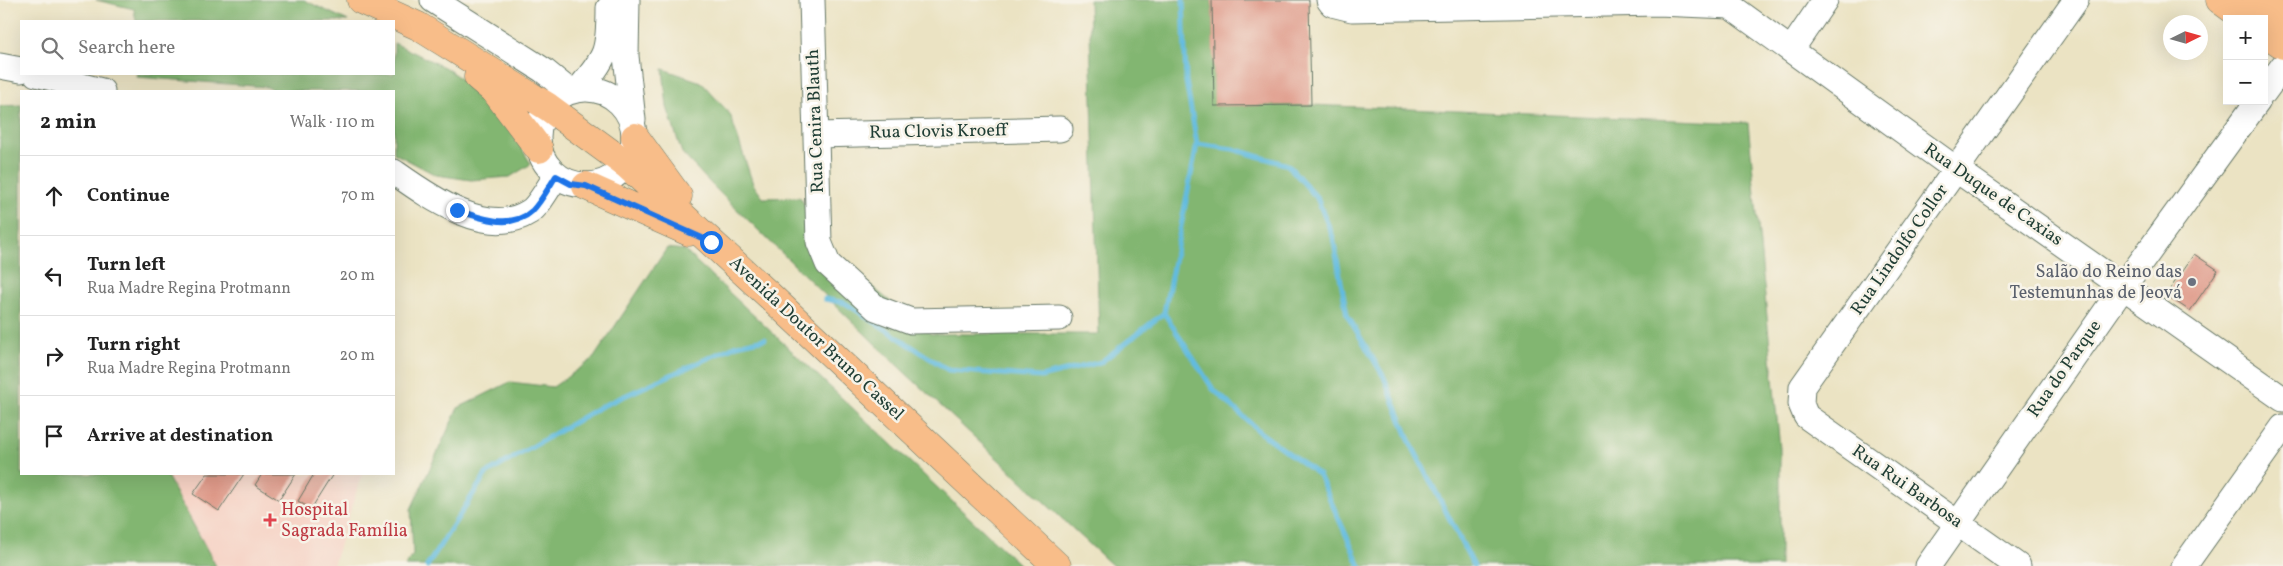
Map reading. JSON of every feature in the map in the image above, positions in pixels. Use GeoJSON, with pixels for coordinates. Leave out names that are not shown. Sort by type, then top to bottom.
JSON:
{"type":"FeatureCollection","features":[{"type":"Feature","properties":{"kind":"main road","name":"Avenida Doutor Bruno Cassel"},"geometry":{"type":"LineString","coordinates":[[361,0],[566,96],[627,165],[1057,566]]}},
{"type":"Feature","properties":{"kind":"main road"},"geometry":{"type":"LineString","coordinates":[[2220,0],[2241,15]]}},
{"type":"Feature","properties":{"kind":"main road"},"geometry":{"type":"LineString","coordinates":[[2257,0],[2283,19]]}},
{"type":"Feature","properties":{"kind":"main road"},"geometry":{"type":"LineString","coordinates":[[418,26],[496,92],[539,149]]}},
{"type":"Feature","properties":{"kind":"main road"},"geometry":{"type":"LineString","coordinates":[[2268,35],[2283,45]]}},
{"type":"Feature","properties":{"kind":"main road"},"geometry":{"type":"LineString","coordinates":[[634,130],[711,242]]}},
{"type":"Feature","properties":{"kind":"main road"},"geometry":{"type":"LineString","coordinates":[[586,186],[711,242]]}},
{"type":"Feature","properties":{"kind":"street"},"geometry":{"type":"LineString","coordinates":[[433,0],[543,70],[566,96]]}},
{"type":"Feature","properties":{"kind":"street"},"geometry":{"type":"LineString","coordinates":[[610,0],[608,48],[599,65],[542,118],[538,133],[539,149],[545,164],[556,176],[571,184],[586,186],[603,184],[617,176],[627,165],[633,151],[634,130],[626,56],[627,0]]}},
{"type":"Feature","properties":{"kind":"street","name":"Rua Cenira Blauth"},"geometry":{"type":"LineString","coordinates":[[812,0],[819,242],[828,264],[876,308],[911,321],[1059,318]]}},
{"type":"Feature","properties":{"kind":"street"},"geometry":{"type":"LineString","coordinates":[[1791,50],[1825,0]]}},
{"type":"Feature","properties":{"kind":"street","name":"Rua Lindolfo Collor"},"geometry":{"type":"LineString","coordinates":[[1801,404],[1802,387],[2076,0]]}},
{"type":"Feature","properties":{"kind":"street"},"geometry":{"type":"LineString","coordinates":[[1331,2],[1352,9],[1448,4],[1658,2]]}},
{"type":"Feature","properties":{"kind":"street","name":"Rua Duque de Caxias"},"geometry":{"type":"LineString","coordinates":[[1658,2],[1730,6],[1957,170],[2283,399]]}},
{"type":"Feature","properties":{"kind":"street"},"geometry":{"type":"LineString","coordinates":[[0,66],[20,70]]}},
{"type":"Feature","properties":{"kind":"street"},"geometry":{"type":"LineString","coordinates":[[2268,87],[2283,66]]}},
{"type":"Feature","properties":{"kind":"street"},"geometry":{"type":"LineString","coordinates":[[40,75],[98,90]]}},
{"type":"Feature","properties":{"kind":"street"},"geometry":{"type":"LineString","coordinates":[[566,96],[602,91],[622,103],[634,130]]}},
{"type":"Feature","properties":{"kind":"street","name":"Rua do Parque"},"geometry":{"type":"LineString","coordinates":[[1928,566],[2123,287],[2255,105]]}},
{"type":"Feature","properties":{"kind":"street","name":"Rua Clovis Kroeff"},"geometry":{"type":"LineString","coordinates":[[817,135],[1060,129]]}},
{"type":"Feature","properties":{"kind":"street"},"geometry":{"type":"LineString","coordinates":[[395,173],[421,191],[457,210],[486,220],[515,219],[531,212],[556,176]]}},
{"type":"Feature","properties":{"kind":"street","name":"Rua Rui Barbosa"},"geometry":{"type":"LineString","coordinates":[[1801,404],[1806,416],[2018,566]]}},
{"type":"Feature","properties":{"kind":"street"},"geometry":{"type":"LineString","coordinates":[[2184,566],[2283,427]]}},
{"type":"Feature","properties":{"kind":"shaded area","name":"Hospital Sagrada Família"},"geometry":{"type":"Polygon","coordinates":[[[167,475],[362,475],[333,566],[216,566],[167,475]]]}},
{"type":"Feature","properties":{"kind":"green space"},"geometry":{"type":"Polygon","coordinates":[[[96,0],[304,0],[346,20],[136,20],[134,9],[96,0]]]}},
{"type":"Feature","properties":{"kind":"green space"},"geometry":{"type":"Polygon","coordinates":[[[1089,0],[1212,0],[1215,106],[1311,105],[1748,123],[1780,449],[1780,566],[1113,566],[901,369],[713,186],[682,153],[667,107],[663,69],[701,82],[730,114],[753,184],[763,198],[800,197],[836,258],[931,334],[1099,334],[1089,0]]]}},
{"type":"Feature","properties":{"kind":"green space"},"geometry":{"type":"Polygon","coordinates":[[[395,43],[446,68],[495,104],[531,164],[510,177],[471,180],[436,175],[395,154],[395,90],[274,90],[267,87],[137,77],[137,75],[395,75],[395,43]]]}},
{"type":"Feature","properties":{"kind":"green space"},"geometry":{"type":"Polygon","coordinates":[[[20,105],[20,475],[167,475],[216,566],[0,566],[0,106],[20,105]]]}},
{"type":"Feature","properties":{"kind":"green space"},"geometry":{"type":"Polygon","coordinates":[[[667,248],[684,250],[1021,566],[405,566],[413,555],[411,509],[458,408],[510,382],[553,387],[593,359],[667,248]]]}},
{"type":"Feature","properties":{"kind":"building"},"geometry":{"type":"Polygon","coordinates":[[[1212,0],[1309,0],[1311,105],[1214,106],[1212,0]]]}},
{"type":"Feature","properties":{"kind":"building","name":"Salão do Reino das Testemunhas de Jeová"},"geometry":{"type":"Polygon","coordinates":[[[2194,254],[2218,270],[2190,311],[2166,295],[2194,254]]]}},
{"type":"Feature","properties":{"kind":"building"},"geometry":{"type":"Polygon","coordinates":[[[206,475],[243,475],[219,511],[193,494],[206,475]]]}},
{"type":"Feature","properties":{"kind":"building"},"geometry":{"type":"Polygon","coordinates":[[[261,475],[295,475],[279,500],[255,485],[261,475]]]}},
{"type":"Feature","properties":{"kind":"building"},"geometry":{"type":"Polygon","coordinates":[[[313,475],[332,475],[311,509],[298,501],[313,475]]]}},
{"type":"Feature","properties":{"kind":"waterway"},"geometry":{"type":"LineString","coordinates":[[825,299],[845,303],[948,370],[1041,377],[1101,362],[1164,313],[1197,144],[1186,81],[1183,0]]}},
{"type":"Feature","properties":{"kind":"waterway"},"geometry":{"type":"LineString","coordinates":[[1197,144],[1233,149],[1288,165],[1317,198],[1333,237],[1347,315],[1384,377],[1410,442],[1474,566]]}},
{"type":"Feature","properties":{"kind":"waterway"},"geometry":{"type":"LineString","coordinates":[[1164,313],[1213,389],[1261,433],[1319,475],[1360,566]]}},
{"type":"Feature","properties":{"kind":"waterway"},"geometry":{"type":"LineString","coordinates":[[427,566],[486,474],[600,407],[737,345],[765,339]]}},
{"type":"Feature","properties":{"kind":"place","name":"Salão do Reino das Testemunhas de Jeová"},"geometry":{"type":"Point","coordinates":[2192,282]}},
{"type":"Feature","properties":{"kind":"place","name":"Hospital Sagrada Família"},"geometry":{"type":"Point","coordinates":[270,520]}},
{"type":"Feature","properties":{"kind":"route"},"geometry":{"type":"LineString","coordinates":[[457,210],[486,220],[515,219],[531,212],[556,176],[571,184],[586,186],[711,242]]}}]}
